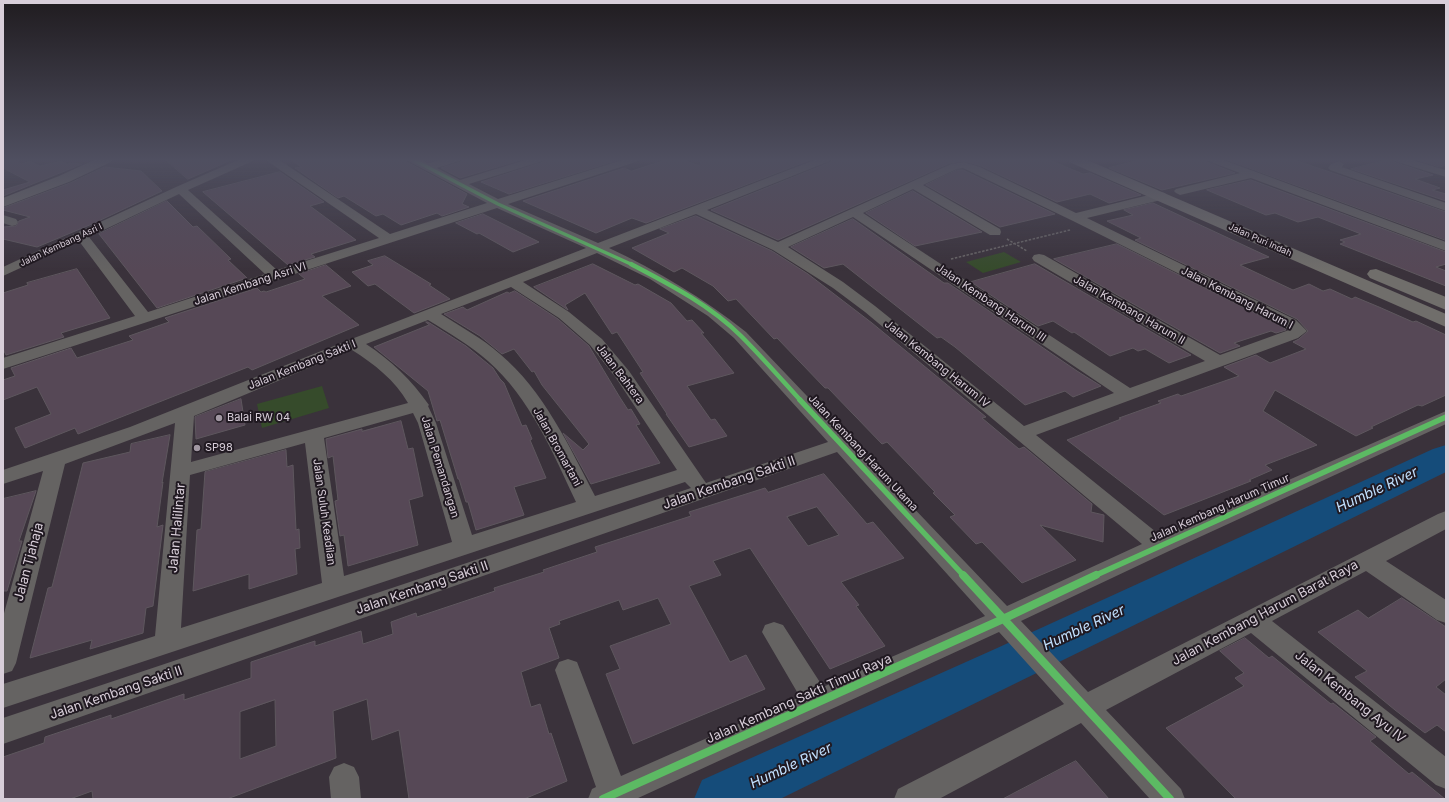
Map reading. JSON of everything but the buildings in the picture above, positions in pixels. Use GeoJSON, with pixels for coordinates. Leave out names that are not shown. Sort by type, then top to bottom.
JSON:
{"type":"FeatureCollection","features":[{"type":"Feature","properties":{"kind":"main road"},"geometry":{"type":"LineString","coordinates":[[3,203],[19,196]]}},
{"type":"Feature","properties":{"kind":"main road","name":"Jalan Puri Indah"},"geometry":{"type":"LineString","coordinates":[[1162,196],[1446,321]]}},
{"type":"Feature","properties":{"kind":"main road","name":"Jalan Puri Indah"},"geometry":{"type":"LineString","coordinates":[[1193,196],[1446,304]]}},
{"type":"Feature","properties":{"kind":"street","name":"Jalan Kembang Asri I"},"geometry":{"type":"LineString","coordinates":[[3,272],[165,196]]}},
{"type":"Feature","properties":{"kind":"street"},"geometry":{"type":"LineString","coordinates":[[188,196],[275,276]]}},
{"type":"Feature","properties":{"kind":"street"},"geometry":{"type":"LineString","coordinates":[[326,196],[389,239]]}},
{"type":"Feature","properties":{"kind":"street","name":"Jalan Kembang Harum Utama"},"geometry":{"type":"LineString","coordinates":[[484,196],[600,248],[674,287],[719,316],[740,335],[842,444],[1170,799]]}},
{"type":"Feature","properties":{"kind":"street","name":"Jalan Kembang Asri VI"},"geometry":{"type":"LineString","coordinates":[[3,364],[518,196]]}},
{"type":"Feature","properties":{"kind":"street","name":"Jalan Kembang Sakti I"},"geometry":{"type":"LineString","coordinates":[[3,477],[56,462],[115,441],[354,344],[731,196]]}},
{"type":"Feature","properties":{"kind":"street","name":"Jalan Kembang Harum I"},"geometry":{"type":"LineString","coordinates":[[778,247],[889,196]]}},
{"type":"Feature","properties":{"kind":"street"},"geometry":{"type":"LineString","coordinates":[[934,196],[995,232]]}},
{"type":"Feature","properties":{"kind":"street","name":"Jalan Kembang Harum I"},"geometry":{"type":"LineString","coordinates":[[1022,433],[1219,362],[1292,335],[1299,331],[1290,323],[1032,196]]}},
{"type":"Feature","properties":{"kind":"street"},"geometry":{"type":"LineString","coordinates":[[1075,217],[1159,196]]}},
{"type":"Feature","properties":{"kind":"street"},"geometry":{"type":"LineString","coordinates":[[1312,196],[1446,247]]}},
{"type":"Feature","properties":{"kind":"street"},"geometry":{"type":"LineString","coordinates":[[1414,196],[1446,208]]}},
{"type":"Feature","properties":{"kind":"street","name":"Jalan Kembang Harum IV"},"geometry":{"type":"LineString","coordinates":[[696,210],[778,247],[838,285],[870,309],[1159,546]]}},
{"type":"Feature","properties":{"kind":"street","name":"Jalan Kembang Harum III"},"geometry":{"type":"LineString","coordinates":[[854,212],[1127,394]]}},
{"type":"Feature","properties":{"kind":"street"},"geometry":{"type":"LineString","coordinates":[[82,236],[145,318]]}},
{"type":"Feature","properties":{"kind":"street","name":"Jalan Kembang Harum II"},"geometry":{"type":"LineString","coordinates":[[1039,258],[1219,362]]}},
{"type":"Feature","properties":{"kind":"street","name":"Jalan Bahtera"},"geometry":{"type":"LineString","coordinates":[[513,282],[564,315],[596,342],[623,375],[697,482]]}},
{"type":"Feature","properties":{"kind":"street","name":"Jalan Bromartani"},"geometry":{"type":"LineString","coordinates":[[430,314],[475,342],[496,359],[514,378],[534,404],[551,431],[588,506]]}},
{"type":"Feature","properties":{"kind":"street","name":"Jalan Pemandangan"},"geometry":{"type":"LineString","coordinates":[[354,344],[376,358],[406,384],[420,405],[427,423],[464,546]]}},
{"type":"Feature","properties":{"kind":"street"},"geometry":{"type":"LineString","coordinates":[[181,470],[420,405]]}},
{"type":"Feature","properties":{"kind":"street","name":"Jalan Halilintar"},"geometry":{"type":"LineString","coordinates":[[167,643],[185,412]]}},
{"type":"Feature","properties":{"kind":"street","name":"Jalan Kembang Harum Timur"},"geometry":{"type":"LineString","coordinates":[[1009,625],[1159,546],[1446,417]]}},
{"type":"Feature","properties":{"kind":"street","name":"Jalan Suluh Keadilan"},"geometry":{"type":"LineString","coordinates":[[314,434],[334,589]]}},
{"type":"Feature","properties":{"kind":"street","name":"Jalan Kembang Sakti II"},"geometry":{"type":"LineString","coordinates":[[3,731],[697,482],[842,444]]}},
{"type":"Feature","properties":{"kind":"street","name":"Jalan Tjahaja"},"geometry":{"type":"LineString","coordinates":[[3,662],[56,462]]}},
{"type":"Feature","properties":{"kind":"street"},"geometry":{"type":"LineString","coordinates":[[3,696],[588,506],[697,482]]}},
{"type":"Feature","properties":{"kind":"street","name":"Jalan Kembang Harum Barat Raya"},"geometry":{"type":"LineString","coordinates":[[909,799],[1076,698],[1253,620],[1446,519]]}},
{"type":"Feature","properties":{"kind":"street"},"geometry":{"type":"LineString","coordinates":[[1368,560],[1446,613]]}},
{"type":"Feature","properties":{"kind":"street","name":"Jalan Kembang Ayu IV"},"geometry":{"type":"LineString","coordinates":[[1253,620],[1446,775]]}},
{"type":"Feature","properties":{"kind":"street","name":"Jalan Kembang Sakti Timur Raya"},"geometry":{"type":"LineString","coordinates":[[608,797],[818,703],[1009,625]]}},
{"type":"Feature","properties":{"kind":"street"},"geometry":{"type":"LineString","coordinates":[[774,632],[818,703]]}},
{"type":"Feature","properties":{"kind":"street"},"geometry":{"type":"LineString","coordinates":[[568,670],[608,797]]}},
{"type":"Feature","properties":{"kind":"path"},"geometry":{"type":"LineString","coordinates":[[932,264],[1066,230],[1078,230],[1094,226]]}},
{"type":"Feature","properties":{"kind":"path"},"geometry":{"type":"LineString","coordinates":[[995,232],[1039,258]]}},
{"type":"Feature","properties":{"kind":"green space"},"geometry":{"type":"Polygon","coordinates":[[[1004,252],[1021,262],[983,273],[966,262],[1004,252]]]}},
{"type":"Feature","properties":{"kind":"green space"},"geometry":{"type":"Polygon","coordinates":[[[322,386],[329,408],[262,428],[257,404],[322,386]]]}},
{"type":"Feature","properties":{"kind":"waterway","name":"Humble River"},"geometry":{"type":"LineString","coordinates":[[721,799],[1446,457]]}},
{"type":"Feature","properties":{"kind":"cycle path"},"geometry":{"type":"LineString","coordinates":[[483,196],[624,260],[655,276],[713,313],[740,335],[1170,799]]}},
{"type":"Feature","properties":{"kind":"cycle path"},"geometry":{"type":"LineString","coordinates":[[603,799],[1446,417]]}},
{"type":"Feature","properties":{"kind":"place","name":"Balai RW 04"},"geometry":{"type":"Point","coordinates":[219,418]}},
{"type":"Feature","properties":{"kind":"place","name":"SP98"},"geometry":{"type":"Point","coordinates":[197,448]}}]}
